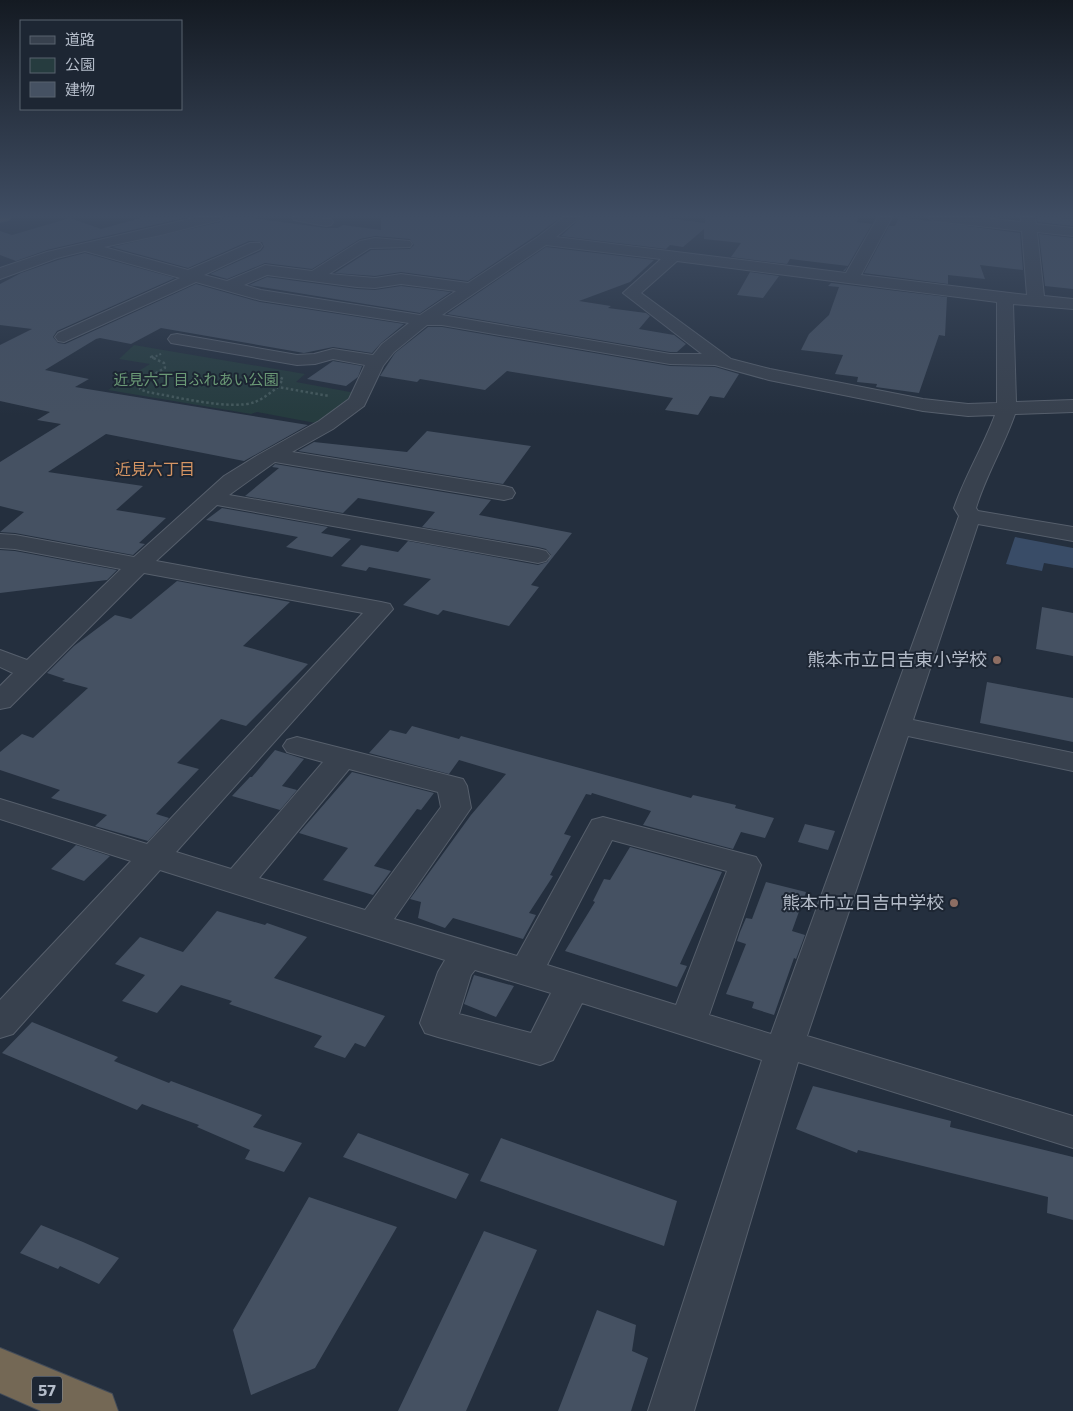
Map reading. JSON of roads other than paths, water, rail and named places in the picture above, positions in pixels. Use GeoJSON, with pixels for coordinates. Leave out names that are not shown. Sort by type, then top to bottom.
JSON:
{"type":"FeatureCollection","features":[{"type":"Feature","properties":{"kind":"highway","name":"57"},"geometry":{"type":"LineString","coordinates":[[0,1370],[95,1411]]}},
{"type":"Feature","properties":{"kind":"street"},"geometry":{"type":"LineString","coordinates":[[64,337],[179,283]]}},
{"type":"Feature","properties":{"kind":"street"},"geometry":{"type":"LineString","coordinates":[[212,283],[260,295],[423,320],[442,320],[670,359],[724,362],[769,374],[923,404],[968,410],[1073,406]]}},
{"type":"Feature","properties":{"kind":"street"},"geometry":{"type":"LineString","coordinates":[[227,287],[236,283]]}},
{"type":"Feature","properties":{"kind":"street"},"geometry":{"type":"LineString","coordinates":[[430,283],[469,288]]}},
{"type":"Feature","properties":{"kind":"street"},"geometry":{"type":"LineString","coordinates":[[0,701],[140,564],[212,498],[232,481],[272,455],[326,425],[357,402],[377,361],[388,348],[423,320],[477,283]]}},
{"type":"Feature","properties":{"kind":"street"},"geometry":{"type":"LineString","coordinates":[[643,283],[632,293],[724,362]]}},
{"type":"Feature","properties":{"kind":"street"},"geometry":{"type":"LineString","coordinates":[[883,283],[1005,298],[1073,304]]}},
{"type":"Feature","properties":{"kind":"street"},"geometry":{"type":"LineString","coordinates":[[1034,283],[1036,300]]}},
{"type":"Feature","properties":{"kind":"street"},"geometry":{"type":"LineString","coordinates":[[1005,298],[1007,408],[998,434],[971,489],[964,508],[970,516],[1073,534]]}},
{"type":"Feature","properties":{"kind":"street"},"geometry":{"type":"LineString","coordinates":[[173,346],[297,360],[315,359],[333,354],[377,361]]}},
{"type":"Feature","properties":{"kind":"street"},"geometry":{"type":"LineString","coordinates":[[272,455],[504,493]]}},
{"type":"Feature","properties":{"kind":"street"},"geometry":{"type":"LineString","coordinates":[[212,498],[538,556]]}},
{"type":"Feature","properties":{"kind":"street"},"geometry":{"type":"LineString","coordinates":[[671,1411],[785,1048],[970,516]]}},
{"type":"Feature","properties":{"kind":"street"},"geometry":{"type":"LineString","coordinates":[[0,542],[15,542],[140,564],[382,610],[0,1024]]}},
{"type":"Feature","properties":{"kind":"street"},"geometry":{"type":"LineString","coordinates":[[0,658],[31,671]]}},
{"type":"Feature","properties":{"kind":"street"},"geometry":{"type":"LineString","coordinates":[[897,724],[1073,762]]}},
{"type":"Feature","properties":{"kind":"street"},"geometry":{"type":"LineString","coordinates":[[297,746],[452,786],[456,808],[373,924]]}},
{"type":"Feature","properties":{"kind":"street"},"geometry":{"type":"LineString","coordinates":[[238,882],[342,758]]}},
{"type":"Feature","properties":{"kind":"street"},"geometry":{"type":"LineString","coordinates":[[0,810],[155,856],[688,1022],[785,1048],[1073,1132]]}},
{"type":"Feature","properties":{"kind":"street"},"geometry":{"type":"LineString","coordinates":[[526,972],[603,828],[745,865],[688,1022]]}},
{"type":"Feature","properties":{"kind":"street"},"geometry":{"type":"LineString","coordinates":[[468,954],[456,972],[438,1023],[540,1050],[573,986]]}},
{"type":"Feature","properties":{"kind":"water"},"geometry":{"type":"Polygon","coordinates":[[[1015,537],[1073,548],[1073,568],[1044,563],[1042,571],[1006,564],[1015,537]]]}},
{"type":"Feature","properties":{"kind":"place","name":"熊本市立日吉東小学校"},"geometry":{"type":"Point","coordinates":[997,660]}},
{"type":"Feature","properties":{"kind":"place","name":"熊本市立日吉中学校"},"geometry":{"type":"Point","coordinates":[954,903]}},
{"type":"Feature","properties":{"kind":"district","name":"近見六丁目"},"geometry":{"type":"Point","coordinates":[155,469]}},
{"type":"Feature","properties":{"kind":"park label","name":"近見六丁目ふれあい公園"},"geometry":{"type":"Point","coordinates":[196,380]}}]}
